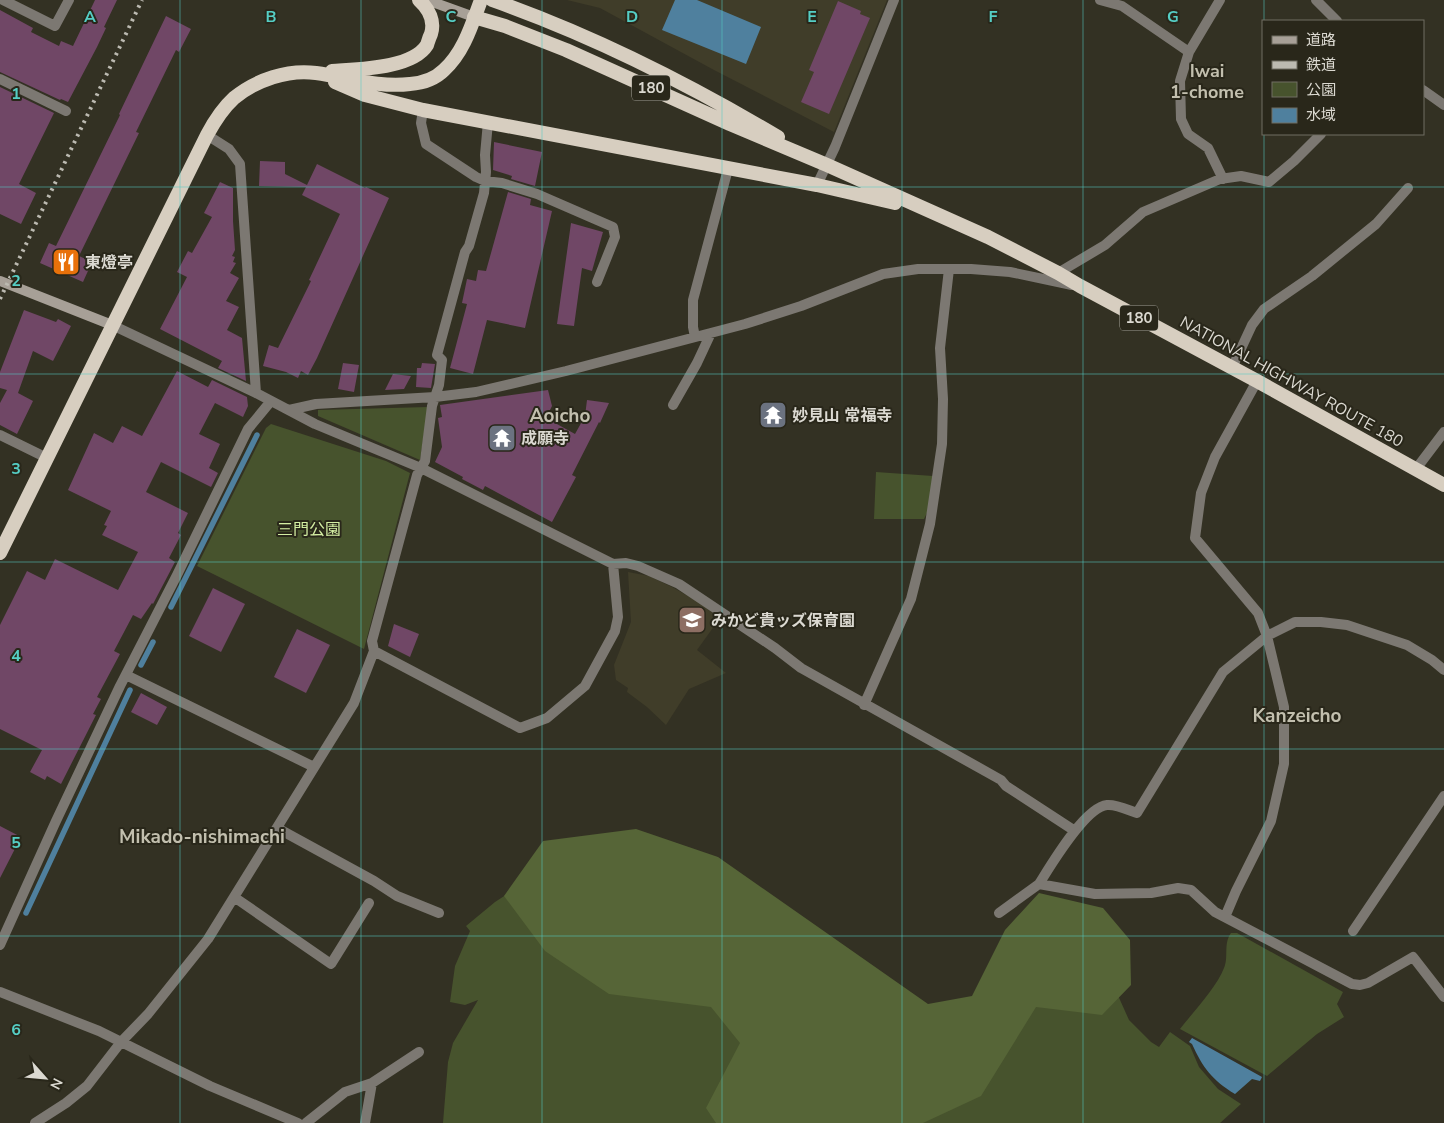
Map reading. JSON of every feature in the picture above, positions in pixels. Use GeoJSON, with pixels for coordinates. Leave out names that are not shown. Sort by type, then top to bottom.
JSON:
{"type":"FeatureCollection","features":[{"type":"Feature","properties":{"kind":"highway"},"geometry":{"type":"LineString","coordinates":[[0,553],[214,122],[234,98],[260,82],[288,73],[314,73],[400,63],[416,54],[426,46],[433,28],[431,14],[419,0]]}},
{"type":"Feature","properties":{"kind":"highway"},"geometry":{"type":"LineString","coordinates":[[314,73],[398,86],[432,79],[444,71],[454,60],[481,0]]}},
{"type":"Feature","properties":{"kind":"highway","name":"NATIONAL HIGHWAY ROUTE 180"},"geometry":{"type":"LineString","coordinates":[[492,0],[610,47],[736,112],[827,165]]}},
{"type":"Feature","properties":{"kind":"highway","name":"NATIONAL HIGHWAY ROUTE 180"},"geometry":{"type":"LineString","coordinates":[[474,17],[505,26],[566,50],[988,237],[1257,381],[1444,485]]}},
{"type":"Feature","properties":{"kind":"highway"},"geometry":{"type":"LineString","coordinates":[[314,73],[365,95],[423,110],[817,185],[923,209]]}},
{"type":"Feature","properties":{"kind":"main road"},"geometry":{"type":"LineString","coordinates":[[427,0],[474,17]]}},
{"type":"Feature","properties":{"kind":"main road"},"geometry":{"type":"LineString","coordinates":[[0,281],[112,325]]}},
{"type":"Feature","properties":{"kind":"street"},"geometry":{"type":"LineString","coordinates":[[3,0],[55,26],[69,0]]}},
{"type":"Feature","properties":{"kind":"street"},"geometry":{"type":"LineString","coordinates":[[817,185],[827,165],[894,0]]}},
{"type":"Feature","properties":{"kind":"street"},"geometry":{"type":"LineString","coordinates":[[1100,0],[1122,6],[1189,52]]}},
{"type":"Feature","properties":{"kind":"street"},"geometry":{"type":"LineString","coordinates":[[1220,0],[1189,52],[1180,81],[1181,119],[1188,134],[1208,148],[1224,178]]}},
{"type":"Feature","properties":{"kind":"street"},"geometry":{"type":"LineString","coordinates":[[1316,0],[1335,20]]}},
{"type":"Feature","properties":{"kind":"street"},"geometry":{"type":"LineString","coordinates":[[0,79],[66,111]]}},
{"type":"Feature","properties":{"kind":"street"},"geometry":{"type":"LineString","coordinates":[[1424,91],[1444,105]]}},
{"type":"Feature","properties":{"kind":"street"},"geometry":{"type":"LineString","coordinates":[[423,110],[421,123],[426,144],[476,177],[537,194],[613,227],[615,238],[597,282]]}},
{"type":"Feature","properties":{"kind":"street"},"geometry":{"type":"LineString","coordinates":[[35,1123],[66,1103],[87,1086],[121,1042],[148,1014],[208,939],[354,703],[374,651],[372,641],[417,475],[425,461],[432,406],[439,385],[442,360],[437,355],[465,252],[469,246],[484,193],[488,122]]}},
{"type":"Feature","properties":{"kind":"street"},"geometry":{"type":"LineString","coordinates":[[207,135],[229,149],[240,164],[256,393]]}},
{"type":"Feature","properties":{"kind":"street"},"geometry":{"type":"LineString","coordinates":[[1058,273],[1105,245],[1143,212],[1224,178],[1241,176],[1269,182],[1294,161],[1319,135]]}},
{"type":"Feature","properties":{"kind":"street"},"geometry":{"type":"LineString","coordinates":[[695,337],[693,300],[728,169]]}},
{"type":"Feature","properties":{"kind":"street"},"geometry":{"type":"LineString","coordinates":[[1232,368],[1252,325],[1264,309],[1312,276],[1376,224],[1408,188]]}},
{"type":"Feature","properties":{"kind":"street"},"geometry":{"type":"LineString","coordinates":[[289,410],[316,404],[435,397],[476,392],[711,333],[801,306],[883,274],[918,269],[1010,272],[1080,286]]}},
{"type":"Feature","properties":{"kind":"street"},"geometry":{"type":"LineString","coordinates":[[864,705],[911,600],[930,524],[942,444],[943,399],[940,348],[948,269]]}},
{"type":"Feature","properties":{"kind":"street"},"geometry":{"type":"LineString","coordinates":[[112,325],[256,393],[315,424],[421,468],[613,564],[626,563],[638,566],[679,584],[767,642],[801,668],[864,705],[1001,780],[1006,786],[1075,831]]}},
{"type":"Feature","properties":{"kind":"street"},"geometry":{"type":"LineString","coordinates":[[673,405],[711,333]]}},
{"type":"Feature","properties":{"kind":"street"},"geometry":{"type":"LineString","coordinates":[[1224,917],[1271,821],[1284,764],[1284,707],[1267,636],[1258,613],[1195,538],[1201,493],[1215,457],[1257,381]]}},
{"type":"Feature","properties":{"kind":"street"},"geometry":{"type":"LineString","coordinates":[[0,945],[56,821],[126,675],[248,429],[271,401]]}},
{"type":"Feature","properties":{"kind":"street"},"geometry":{"type":"LineString","coordinates":[[1416,469],[1444,432]]}},
{"type":"Feature","properties":{"kind":"street"},"geometry":{"type":"LineString","coordinates":[[0,435],[46,458]]}},
{"type":"Feature","properties":{"kind":"street"},"geometry":{"type":"LineString","coordinates":[[374,651],[520,728],[547,718],[585,686],[615,631],[618,617],[613,564]]}},
{"type":"Feature","properties":{"kind":"street"},"geometry":{"type":"LineString","coordinates":[[999,914],[1039,884],[1075,831],[1092,813],[1107,805],[1137,813],[1223,672],[1267,636],[1294,622],[1321,622],[1347,625],[1407,645],[1432,660],[1444,670]]}},
{"type":"Feature","properties":{"kind":"street"},"geometry":{"type":"LineString","coordinates":[[126,675],[314,767]]}},
{"type":"Feature","properties":{"kind":"street"},"geometry":{"type":"LineString","coordinates":[[1353,931],[1444,796]]}},
{"type":"Feature","properties":{"kind":"street"},"geometry":{"type":"LineString","coordinates":[[277,828],[374,881],[397,896],[439,913]]}},
{"type":"Feature","properties":{"kind":"street"},"geometry":{"type":"LineString","coordinates":[[1039,884],[1096,894],[1151,893],[1184,888],[1190,890],[1215,912],[1352,984],[1368,984],[1413,957],[1444,997]]}},
{"type":"Feature","properties":{"kind":"street"},"geometry":{"type":"LineString","coordinates":[[234,897],[331,964],[369,903]]}},
{"type":"Feature","properties":{"kind":"street"},"geometry":{"type":"LineString","coordinates":[[0,992],[99,1031],[210,1086],[298,1123]]}},
{"type":"Feature","properties":{"kind":"street"},"geometry":{"type":"LineString","coordinates":[[306,1123],[345,1092],[372,1084],[419,1052]]}},
{"type":"Feature","properties":{"kind":"street"},"geometry":{"type":"LineString","coordinates":[[365,1123],[372,1084]]}},
{"type":"Feature","properties":{"kind":"shaded area"},"geometry":{"type":"Polygon","coordinates":[[[567,0],[887,0],[834,132],[600,8],[567,0]]]}},
{"type":"Feature","properties":{"kind":"shaded area"},"geometry":{"type":"Polygon","coordinates":[[[628,572],[649,576],[672,587],[697,601],[720,618],[697,650],[726,673],[689,689],[666,725],[627,692],[628,688],[616,680],[614,665],[631,622],[628,572]]]}},
{"type":"Feature","properties":{"kind":"green space"},"geometry":{"type":"Polygon","coordinates":[[[428,407],[420,460],[318,416],[318,410],[428,407]]]}},
{"type":"Feature","properties":{"kind":"green space","name":"三門公園"},"geometry":{"type":"Polygon","coordinates":[[[271,424],[386,461],[410,473],[364,649],[197,566],[266,428],[271,424]]]}},
{"type":"Feature","properties":{"kind":"green space"},"geometry":{"type":"Polygon","coordinates":[[[876,472],[933,476],[928,511],[924,519],[874,519],[876,472]]]}},
{"type":"Feature","properties":{"kind":"green space"},"geometry":{"type":"Polygon","coordinates":[[[636,829],[718,857],[928,1004],[972,996],[1005,930],[1039,893],[1103,908],[1130,940],[1131,985],[1102,1015],[1036,1007],[981,1096],[923,1123],[716,1123],[706,1108],[740,1043],[711,1007],[609,994],[545,951],[504,896],[543,841],[636,829]]]}},
{"type":"Feature","properties":{"kind":"green space"},"geometry":{"type":"Polygon","coordinates":[[[523,884],[676,966],[903,1123],[443,1123],[448,1062],[453,1043],[478,1000],[465,1005],[450,1002],[455,966],[470,931],[466,926],[495,902],[523,884]]]}},
{"type":"Feature","properties":{"kind":"green space"},"geometry":{"type":"Polygon","coordinates":[[[1231,933],[1237,933],[1343,992],[1337,1004],[1344,1017],[1317,1034],[1267,1076],[1180,1029],[1221,975],[1225,964],[1227,942],[1231,933]]]}},
{"type":"Feature","properties":{"kind":"green space"},"geometry":{"type":"Polygon","coordinates":[[[1116,991],[1129,1020],[1151,1042],[1159,1047],[1170,1032],[1190,1046],[1199,1067],[1218,1089],[1241,1104],[1220,1123],[907,1123],[1033,994],[1116,991]]]}},
{"type":"Feature","properties":{"kind":"water"},"geometry":{"type":"Polygon","coordinates":[[[675,0],[697,0],[761,27],[746,64],[662,30],[675,0]]]}},
{"type":"Feature","properties":{"kind":"water"},"geometry":{"type":"Polygon","coordinates":[[[1192,1038],[1262,1077],[1260,1081],[1252,1079],[1235,1094],[1220,1084],[1209,1073],[1189,1042],[1192,1038]]]}},
{"type":"Feature","properties":{"kind":"building"},"geometry":{"type":"Polygon","coordinates":[[[95,0],[117,0],[97,47],[68,102],[0,72],[0,10],[33,28],[31,32],[59,46],[61,41],[73,46],[95,0]]]}},
{"type":"Feature","properties":{"kind":"building"},"geometry":{"type":"Polygon","coordinates":[[[838,1],[861,11],[860,14],[870,18],[829,114],[801,102],[814,72],[809,70],[838,1]]]}},
{"type":"Feature","properties":{"kind":"building"},"geometry":{"type":"Polygon","coordinates":[[[166,16],[191,29],[179,52],[176,50],[136,132],[139,133],[79,256],[92,262],[83,282],[40,263],[49,243],[56,246],[166,16]]]}},
{"type":"Feature","properties":{"kind":"building"},"geometry":{"type":"Polygon","coordinates":[[[0,87],[54,113],[19,184],[36,193],[21,224],[0,214],[0,87]]]}},
{"type":"Feature","properties":{"kind":"building"},"geometry":{"type":"Polygon","coordinates":[[[494,142],[542,152],[535,186],[511,179],[512,176],[493,170],[494,142]]]}},
{"type":"Feature","properties":{"kind":"building"},"geometry":{"type":"Polygon","coordinates":[[[260,161],[285,162],[285,174],[307,185],[317,164],[389,198],[317,358],[308,375],[301,371],[298,378],[286,372],[263,366],[269,345],[278,348],[311,281],[309,280],[340,214],[302,195],[306,187],[259,186],[260,161]]]}},
{"type":"Feature","properties":{"kind":"building"},"geometry":{"type":"Polygon","coordinates":[[[220,182],[233,188],[235,250],[232,256],[235,257],[233,262],[236,263],[230,273],[239,278],[226,301],[239,307],[227,330],[242,338],[246,381],[218,368],[222,361],[160,329],[187,277],[177,272],[188,251],[192,253],[212,217],[204,213],[220,182]]]}},
{"type":"Feature","properties":{"kind":"building"},"geometry":{"type":"Polygon","coordinates":[[[508,192],[531,199],[530,205],[552,211],[525,328],[487,320],[473,374],[450,368],[467,304],[462,303],[467,279],[476,281],[478,270],[486,271],[508,192]]]}},
{"type":"Feature","properties":{"kind":"building"},"geometry":{"type":"Polygon","coordinates":[[[571,223],[603,232],[592,271],[582,268],[574,326],[557,324],[571,223]]]}},
{"type":"Feature","properties":{"kind":"building"},"geometry":{"type":"Polygon","coordinates":[[[24,310],[56,322],[58,319],[71,326],[53,361],[33,351],[18,393],[33,401],[17,434],[0,425],[0,403],[7,390],[0,388],[0,372],[24,310]]]}},
{"type":"Feature","properties":{"kind":"building"},"geometry":{"type":"Polygon","coordinates":[[[343,363],[359,365],[354,392],[338,389],[343,363]]]}},
{"type":"Feature","properties":{"kind":"building"},"geometry":{"type":"Polygon","coordinates":[[[422,363],[435,364],[431,388],[416,387],[417,368],[421,368],[422,363]]]}},
{"type":"Feature","properties":{"kind":"building"},"geometry":{"type":"Polygon","coordinates":[[[177,371],[208,387],[212,380],[247,397],[248,406],[243,417],[215,403],[199,434],[220,444],[209,468],[218,473],[211,487],[161,462],[146,492],[188,513],[178,533],[181,535],[169,558],[175,562],[153,604],[141,619],[133,615],[114,651],[120,654],[97,697],[101,699],[93,714],[96,715],[61,784],[47,776],[45,780],[30,772],[42,750],[0,729],[0,625],[27,571],[45,580],[55,559],[118,590],[138,552],[102,535],[107,526],[104,525],[111,511],[68,490],[94,433],[113,443],[122,426],[142,436],[177,371]]]}},
{"type":"Feature","properties":{"kind":"building"},"geometry":{"type":"Polygon","coordinates":[[[393,374],[411,376],[404,389],[385,390],[393,374]]]}},
{"type":"Feature","properties":{"kind":"building"},"geometry":{"type":"Polygon","coordinates":[[[548,390],[552,406],[546,418],[575,434],[585,416],[587,400],[609,403],[572,475],[576,477],[552,522],[485,486],[483,490],[435,462],[442,447],[438,418],[442,417],[440,405],[548,390]]]}},
{"type":"Feature","properties":{"kind":"building"},"geometry":{"type":"Polygon","coordinates":[[[213,588],[245,604],[221,652],[189,636],[213,588]]]}},
{"type":"Feature","properties":{"kind":"building"},"geometry":{"type":"Polygon","coordinates":[[[394,624],[419,634],[410,657],[388,646],[394,624]]]}},
{"type":"Feature","properties":{"kind":"building"},"geometry":{"type":"Polygon","coordinates":[[[297,629],[330,645],[306,693],[274,677],[297,629]]]}},
{"type":"Feature","properties":{"kind":"building"},"geometry":{"type":"Polygon","coordinates":[[[141,693],[167,707],[157,725],[131,712],[141,693]]]}},
{"type":"Feature","properties":{"kind":"building"},"geometry":{"type":"Polygon","coordinates":[[[0,826],[21,837],[0,878],[0,826]]]}},
{"type":"Feature","properties":{"kind":"waterway"},"geometry":{"type":"LineString","coordinates":[[171,607],[257,435]]}},
{"type":"Feature","properties":{"kind":"waterway"},"geometry":{"type":"LineString","coordinates":[[141,665],[153,642]]}},
{"type":"Feature","properties":{"kind":"waterway"},"geometry":{"type":"LineString","coordinates":[[26,913],[130,690]]}},
{"type":"Feature","properties":{"kind":"railway"},"geometry":{"type":"LineString","coordinates":[[0,299],[142,0]]}},
{"type":"Feature","properties":{"kind":"place","name":"東燈亭"},"geometry":{"type":"Point","coordinates":[66,262]}},
{"type":"Feature","properties":{"kind":"place","name":"妙見山 常福寺"},"geometry":{"type":"Point","coordinates":[773,415]}},
{"type":"Feature","properties":{"kind":"place","name":"成願寺"},"geometry":{"type":"Point","coordinates":[502,438]}},
{"type":"Feature","properties":{"kind":"place","name":"みかど貴ッズ保育園"},"geometry":{"type":"Point","coordinates":[692,620]}},
{"type":"Feature","properties":{"kind":"district","name":"Iwai 1-chome"},"geometry":{"type":"Point","coordinates":[1207,81]}},
{"type":"Feature","properties":{"kind":"district","name":"Aoicho"},"geometry":{"type":"Point","coordinates":[560,415]}},
{"type":"Feature","properties":{"kind":"district","name":"Kanzeicho"},"geometry":{"type":"Point","coordinates":[1297,715]}},
{"type":"Feature","properties":{"kind":"district","name":"Mikado-nishimachi"},"geometry":{"type":"Point","coordinates":[202,836]}}]}
